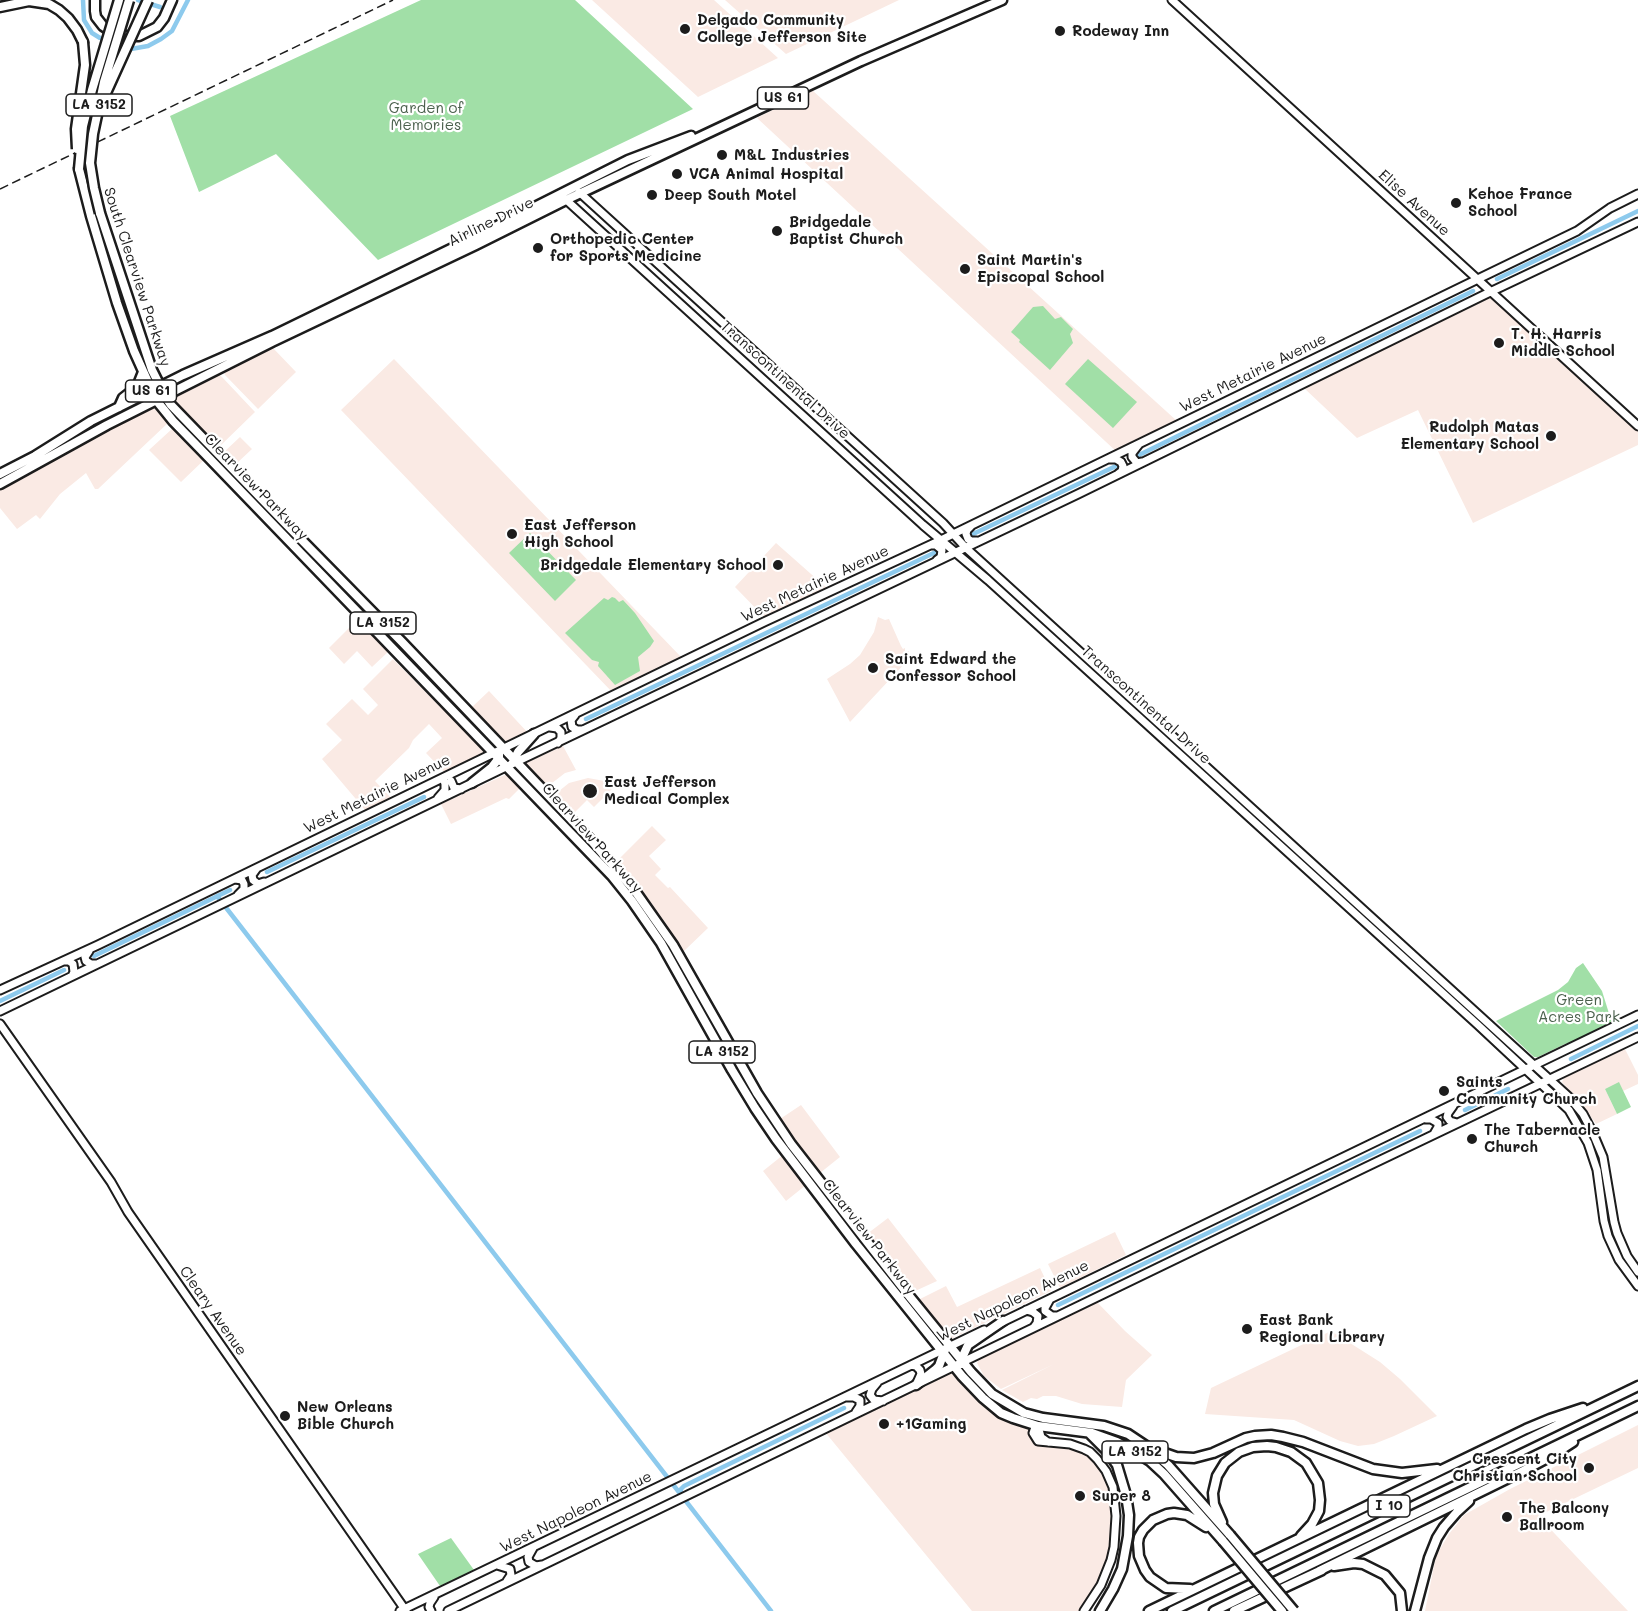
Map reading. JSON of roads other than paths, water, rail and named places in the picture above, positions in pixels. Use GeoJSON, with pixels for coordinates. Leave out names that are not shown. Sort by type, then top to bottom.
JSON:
{"type":"FeatureCollection","features":[{"type":"Feature","properties":{"kind":"highway"},"geometry":{"type":"LineString","coordinates":[[95,0],[94,11],[103,26],[125,36],[138,36],[157,27],[172,0]]}},
{"type":"Feature","properties":{"kind":"highway","name":"South Clearview Parkway"},"geometry":{"type":"LineString","coordinates":[[91,216],[79,169],[85,117],[119,0]]}},
{"type":"Feature","properties":{"kind":"highway","name":"South Clearview Parkway"},"geometry":{"type":"LineString","coordinates":[[129,0],[114,46],[95,121],[90,162],[100,213],[148,359],[160,387]]}},
{"type":"Feature","properties":{"kind":"highway"},"geometry":{"type":"LineString","coordinates":[[95,121],[148,0]]}},
{"type":"Feature","properties":{"kind":"highway","name":"Airline Drive"},"geometry":{"type":"LineString","coordinates":[[577,190],[628,160],[713,127],[866,54],[990,0]]}},
{"type":"Feature","properties":{"kind":"highway","name":"Airline Drive"},"geometry":{"type":"LineString","coordinates":[[1,473],[91,421],[151,391],[272,336],[413,267],[861,61],[1002,0]]}},
{"type":"Feature","properties":{"kind":"highway"},"geometry":{"type":"LineString","coordinates":[[0,7],[29,1],[49,4],[68,18],[83,42],[85,65],[76,129],[79,169]]}},
{"type":"Feature","properties":{"kind":"highway","name":"Airline Drive"},"geometry":{"type":"LineString","coordinates":[[0,484],[107,424],[476,245],[563,197]]}},
{"type":"Feature","properties":{"kind":"highway","name":"Clearview Parkway"},"geometry":{"type":"LineString","coordinates":[[91,216],[117,303],[156,400],[173,421],[429,686],[560,807],[635,891],[673,945],[770,1114],[814,1182],[830,1194],[944,1339],[946,1350]]}},
{"type":"Feature","properties":{"kind":"highway"},"geometry":{"type":"LineString","coordinates":[[119,407],[123,399],[137,387],[143,372]]}},
{"type":"Feature","properties":{"kind":"highway","name":"Clearview Parkway"},"geometry":{"type":"LineString","coordinates":[[160,387],[176,410],[496,740],[499,753]]}},
{"type":"Feature","properties":{"kind":"highway"},"geometry":{"type":"LineString","coordinates":[[55,453],[62,445],[62,439]]}},
{"type":"Feature","properties":{"kind":"highway"},"geometry":{"type":"LineString","coordinates":[[247,497],[254,496],[278,520],[285,523]]}},
{"type":"Feature","properties":{"kind":"highway"},"geometry":{"type":"LineString","coordinates":[[429,686],[436,678]]}},
{"type":"Feature","properties":{"kind":"highway"},"geometry":{"type":"LineString","coordinates":[[512,763],[518,752],[534,734]]}},
{"type":"Feature","properties":{"kind":"highway"},"geometry":{"type":"LineString","coordinates":[[472,783],[492,767],[499,753]]}},
{"type":"Feature","properties":{"kind":"highway","name":"Clearview Parkway"},"geometry":{"type":"LineString","coordinates":[[512,763],[515,774],[612,876],[648,924],[677,970],[755,1108],[799,1170],[805,1171],[814,1182],[946,1350],[992,1394],[1037,1421],[1064,1420],[1104,1426],[1128,1434],[1146,1446],[1162,1459],[1176,1481],[1294,1611]]}},
{"type":"Feature","properties":{"kind":"highway"},"geometry":{"type":"LineString","coordinates":[[538,798],[543,797],[554,808],[560,807]]}},
{"type":"Feature","properties":{"kind":"highway"},"geometry":{"type":"LineString","coordinates":[[677,970],[696,992],[699,991]]}},
{"type":"Feature","properties":{"kind":"highway"},"geometry":{"type":"LineString","coordinates":[[695,1002],[698,1000],[701,1002],[707,1014],[718,1026]]}},
{"type":"Feature","properties":{"kind":"highway"},"geometry":{"type":"LineString","coordinates":[[960,1364],[964,1352],[972,1341],[1003,1322]]}},
{"type":"Feature","properties":{"kind":"highway"},"geometry":{"type":"LineString","coordinates":[[916,1385],[936,1370],[946,1350]]}},
{"type":"Feature","properties":{"kind":"highway","name":"Clearview Parkway"},"geometry":{"type":"LineString","coordinates":[[960,1364],[962,1376],[1001,1413],[1013,1418],[1031,1419],[1118,1442],[1150,1461],[1176,1481]]}},
{"type":"Feature","properties":{"kind":"highway","name":"I 10"},"geometry":{"type":"LineString","coordinates":[[1172,1611],[1638,1386]]}},
{"type":"Feature","properties":{"kind":"highway"},"geometry":{"type":"LineString","coordinates":[[1149,1611],[1550,1419],[1606,1401]]}},
{"type":"Feature","properties":{"kind":"highway","name":"I 10"},"geometry":{"type":"LineString","coordinates":[[1214,1611],[1638,1406]]}},
{"type":"Feature","properties":{"kind":"highway"},"geometry":{"type":"LineString","coordinates":[[1415,1611],[1429,1558],[1444,1527],[1467,1502],[1553,1455],[1596,1426]]}},
{"type":"Feature","properties":{"kind":"highway"},"geometry":{"type":"LineString","coordinates":[[1089,1433],[1117,1465],[1129,1515],[1122,1569],[1100,1611]]}},
{"type":"Feature","properties":{"kind":"highway"},"geometry":{"type":"LineString","coordinates":[[1146,1446],[1176,1457],[1194,1458],[1213,1453],[1246,1438],[1271,1435],[1303,1442],[1360,1465],[1388,1472],[1428,1471],[1460,1461]]}},
{"type":"Feature","properties":{"kind":"highway"},"geometry":{"type":"LineString","coordinates":[[1226,1538],[1214,1504],[1214,1487],[1217,1476],[1232,1456],[1253,1447],[1267,1446],[1286,1450],[1299,1457],[1306,1463],[1318,1483],[1319,1511],[1312,1524],[1299,1539]]}},
{"type":"Feature","properties":{"kind":"highway"},"geometry":{"type":"LineString","coordinates":[[1234,1611],[1500,1483]]}},
{"type":"Feature","properties":{"kind":"highway"},"geometry":{"type":"LineString","coordinates":[[1193,1589],[1166,1588],[1149,1577],[1140,1562],[1139,1536],[1160,1516],[1174,1514],[1187,1515],[1226,1538]]}},
{"type":"Feature","properties":{"kind":"highway","name":"Clearview Parkway"},"geometry":{"type":"LineString","coordinates":[[1226,1538],[1282,1611]]}},
{"type":"Feature","properties":{"kind":"highway"},"geometry":{"type":"LineString","coordinates":[[1319,1570],[1343,1563],[1354,1563],[1373,1568],[1394,1584],[1400,1593],[1402,1611]]}},
{"type":"Feature","properties":{"kind":"main road","name":"Elise Avenue"},"geometry":{"type":"LineString","coordinates":[[1172,0],[1638,426]]}},
{"type":"Feature","properties":{"kind":"main road","name":"Transcontinental Drive"},"geometry":{"type":"LineString","coordinates":[[577,190],[944,523],[966,548],[1569,1097],[1583,1114],[1604,1157],[1617,1233],[1627,1256],[1638,1272]]}},
{"type":"Feature","properties":{"kind":"main road","name":"West Metairie Avenue"},"geometry":{"type":"LineString","coordinates":[[0,990],[499,753],[764,622],[953,534],[1501,268],[1577,231],[1610,208],[1638,194]]}},
{"type":"Feature","properties":{"kind":"main road","name":"Transcontinental Drive"},"geometry":{"type":"LineString","coordinates":[[563,197],[1569,1110],[1588,1143],[1597,1170],[1608,1236],[1619,1260],[1638,1286]]}},
{"type":"Feature","properties":{"kind":"main road","name":"West Metairie Avenue"},"geometry":{"type":"LineString","coordinates":[[2,1009],[512,763],[981,541],[1491,291],[1638,222]]}},
{"type":"Feature","properties":{"kind":"main road"},"geometry":{"type":"LineString","coordinates":[[1501,268],[1494,274],[1494,281],[1497,285],[1504,285]]}},
{"type":"Feature","properties":{"kind":"main road"},"geometry":{"type":"LineString","coordinates":[[1465,285],[1473,285],[1479,293],[1465,304]]}},
{"type":"Feature","properties":{"kind":"main road"},"geometry":{"type":"LineString","coordinates":[[1143,441],[1136,447],[1132,457],[1137,463],[1143,462]]}},
{"type":"Feature","properties":{"kind":"main road"},"geometry":{"type":"LineString","coordinates":[[1105,460],[1116,459],[1121,462],[1122,471],[1116,475]]}},
{"type":"Feature","properties":{"kind":"main road"},"geometry":{"type":"LineString","coordinates":[[973,524],[967,530],[968,539],[971,542],[981,541]]}},
{"type":"Feature","properties":{"kind":"main road"},"geometry":{"type":"LineString","coordinates":[[930,545],[936,544],[942,550],[941,557],[933,564]]}},
{"type":"Feature","properties":{"kind":"main road"},"geometry":{"type":"LineString","coordinates":[[575,715],[571,720],[572,727],[584,730]]}},
{"type":"Feature","properties":{"kind":"main road"},"geometry":{"type":"LineString","coordinates":[[550,727],[561,732],[558,742]]}},
{"type":"Feature","properties":{"kind":"main road"},"geometry":{"type":"LineString","coordinates":[[450,794],[451,781],[460,770]]}},
{"type":"Feature","properties":{"kind":"main road"},"geometry":{"type":"LineString","coordinates":[[436,800],[445,790],[443,778]]}},
{"type":"Feature","properties":{"kind":"main road"},"geometry":{"type":"LineString","coordinates":[[451,781],[454,788],[461,789]]}},
{"type":"Feature","properties":{"kind":"main road"},"geometry":{"type":"LineString","coordinates":[[425,787],[436,788],[438,793],[436,800]]}},
{"type":"Feature","properties":{"kind":"main road"},"geometry":{"type":"LineString","coordinates":[[1267,834],[1274,827]]}},
{"type":"Feature","properties":{"kind":"main road"},"geometry":{"type":"LineString","coordinates":[[261,865],[252,875],[254,880],[258,884],[271,881]]}},
{"type":"Feature","properties":{"kind":"main road"},"geometry":{"type":"LineString","coordinates":[[229,881],[242,880],[244,884],[244,889],[231,900]]}},
{"type":"Feature","properties":{"kind":"main road"},"geometry":{"type":"LineString","coordinates":[[94,947],[87,952],[85,957],[86,961],[91,964],[98,964]]}},
{"type":"Feature","properties":{"kind":"main road"},"geometry":{"type":"LineString","coordinates":[[64,961],[73,964],[72,976]]}},
{"type":"Feature","properties":{"kind":"main road","name":"West Napoleon Avenue"},"geometry":{"type":"LineString","coordinates":[[403,1610],[1638,1015]]}},
{"type":"Feature","properties":{"kind":"main road","name":"Cleary Avenue"},"geometry":{"type":"LineString","coordinates":[[0,1024],[111,1182],[134,1222],[403,1610]]}},
{"type":"Feature","properties":{"kind":"main road"},"geometry":{"type":"LineString","coordinates":[[448,1611],[1638,1037]]}},
{"type":"Feature","properties":{"kind":"main road"},"geometry":{"type":"LineString","coordinates":[[1457,1102],[1447,1117],[1450,1121],[1459,1123]]}},
{"type":"Feature","properties":{"kind":"main road"},"geometry":{"type":"LineString","coordinates":[[1424,1119],[1431,1119],[1437,1123],[1438,1127],[1432,1136]]}},
{"type":"Feature","properties":{"kind":"main road"},"geometry":{"type":"LineString","coordinates":[[1050,1299],[1045,1311],[1058,1317]]}},
{"type":"Feature","properties":{"kind":"main road"},"geometry":{"type":"LineString","coordinates":[[1026,1310],[1038,1316],[1037,1323],[1032,1329]]}},
{"type":"Feature","properties":{"kind":"main road"},"geometry":{"type":"LineString","coordinates":[[911,1365],[919,1367],[921,1374],[916,1385]]}},
{"type":"Feature","properties":{"kind":"main road"},"geometry":{"type":"LineString","coordinates":[[879,1381],[870,1395],[874,1400],[883,1401]]}},
{"type":"Feature","properties":{"kind":"main road"},"geometry":{"type":"LineString","coordinates":[[845,1397],[860,1400],[860,1406],[855,1414]]}},
{"type":"Feature","properties":{"kind":"main road"},"geometry":{"type":"LineString","coordinates":[[1037,1421],[1041,1437],[1048,1442],[1070,1444],[1090,1452],[1097,1458],[1113,1487],[1116,1516],[1113,1554],[1101,1585],[1084,1611]]}},
{"type":"Feature","properties":{"kind":"main road"},"geometry":{"type":"LineString","coordinates":[[533,1548],[528,1557],[529,1562],[536,1566],[543,1565]]}},
{"type":"Feature","properties":{"kind":"main road"},"geometry":{"type":"LineString","coordinates":[[497,1565],[508,1567],[511,1572],[510,1578],[505,1583]]}},
{"type":"Feature","properties":{"kind":"main road"},"geometry":{"type":"LineString","coordinates":[[431,1611],[429,1603],[435,1595]]}},
{"type":"Feature","properties":{"kind":"waterway"},"geometry":{"type":"LineString","coordinates":[[83,0],[84,20],[92,33],[131,49],[148,46],[172,31],[188,0]]}},
{"type":"Feature","properties":{"kind":"waterway"},"geometry":{"type":"LineString","coordinates":[[138,0],[160,7]]}},
{"type":"Feature","properties":{"kind":"waterway"},"geometry":{"type":"LineString","coordinates":[[1497,279],[1638,211]]}},
{"type":"Feature","properties":{"kind":"waterway"},"geometry":{"type":"LineString","coordinates":[[1137,456],[1473,291]]}},
{"type":"Feature","properties":{"kind":"waterway"},"geometry":{"type":"LineString","coordinates":[[971,535],[1116,466]]}},
{"type":"Feature","properties":{"kind":"waterway"},"geometry":{"type":"LineString","coordinates":[[586,719],[938,551]]}},
{"type":"Feature","properties":{"kind":"waterway"},"geometry":{"type":"LineString","coordinates":[[267,872],[424,797]]}},
{"type":"Feature","properties":{"kind":"waterway"},"geometry":{"type":"LineString","coordinates":[[94,956],[230,890]]}},
{"type":"Feature","properties":{"kind":"waterway"},"geometry":{"type":"LineString","coordinates":[[217,896],[771,1611]]}},
{"type":"Feature","properties":{"kind":"waterway"},"geometry":{"type":"LineString","coordinates":[[0,1001],[64,970]]}},
{"type":"Feature","properties":{"kind":"waterway"},"geometry":{"type":"LineString","coordinates":[[1571,1059],[1638,1026]]}},
{"type":"Feature","properties":{"kind":"waterway"},"geometry":{"type":"LineString","coordinates":[[1465,1110],[1508,1089]]}},
{"type":"Feature","properties":{"kind":"waterway"},"geometry":{"type":"LineString","coordinates":[[1058,1305],[1420,1131]]}},
{"type":"Feature","properties":{"kind":"waterway"},"geometry":{"type":"LineString","coordinates":[[680,1494],[684,1486],[844,1408]]}},
{"type":"Feature","properties":{"kind":"railway"},"geometry":{"type":"LineString","coordinates":[[0,189],[393,0]]}},
{"type":"Feature","properties":{"kind":"place","name":"Delgado Community College Jefferson Site"},"geometry":{"type":"Point","coordinates":[685,29]}},
{"type":"Feature","properties":{"kind":"place","name":"Rodeway Inn"},"geometry":{"type":"Point","coordinates":[1060,31]}},
{"type":"Feature","properties":{"kind":"place","name":"M&L Industries"},"geometry":{"type":"Point","coordinates":[722,155]}},
{"type":"Feature","properties":{"kind":"place","name":"VCA Animal Hospital"},"geometry":{"type":"Point","coordinates":[677,174]}},
{"type":"Feature","properties":{"kind":"place","name":"Deep South Motel"},"geometry":{"type":"Point","coordinates":[652,195]}},
{"type":"Feature","properties":{"kind":"place","name":"Kehoe France School"},"geometry":{"type":"Point","coordinates":[1456,203]}},
{"type":"Feature","properties":{"kind":"place","name":"Bridgedale Baptist Church"},"geometry":{"type":"Point","coordinates":[777,231]}},
{"type":"Feature","properties":{"kind":"place","name":"Orthopedic Center for Sports Medicine"},"geometry":{"type":"Point","coordinates":[538,248]}},
{"type":"Feature","properties":{"kind":"place","name":"Saint Martin's Episcopal School"},"geometry":{"type":"Point","coordinates":[965,269]}},
{"type":"Feature","properties":{"kind":"place","name":"T. H. Harris Middle School"},"geometry":{"type":"Point","coordinates":[1499,343]}},
{"type":"Feature","properties":{"kind":"place","name":"Rudolph Matas Elementary School"},"geometry":{"type":"Point","coordinates":[1551,436]}},
{"type":"Feature","properties":{"kind":"place","name":"East Jefferson High School"},"geometry":{"type":"Point","coordinates":[512,534]}},
{"type":"Feature","properties":{"kind":"place","name":"Bridgedale Elementary School"},"geometry":{"type":"Point","coordinates":[778,565]}},
{"type":"Feature","properties":{"kind":"place","name":"Saint Edward the Confessor School"},"geometry":{"type":"Point","coordinates":[873,668]}},
{"type":"Feature","properties":{"kind":"place","name":"East Jefferson Medical Complex"},"geometry":{"type":"Point","coordinates":[590,791]}},
{"type":"Feature","properties":{"kind":"place","name":"Saints Community Church"},"geometry":{"type":"Point","coordinates":[1444,1091]}},
{"type":"Feature","properties":{"kind":"place","name":"The Tabernacle Church"},"geometry":{"type":"Point","coordinates":[1472,1139]}},
{"type":"Feature","properties":{"kind":"place","name":"East Bank Regional Library"},"geometry":{"type":"Point","coordinates":[1247,1329]}},
{"type":"Feature","properties":{"kind":"place","name":"New Orleans Bible Church"},"geometry":{"type":"Point","coordinates":[285,1416]}},
{"type":"Feature","properties":{"kind":"place","name":"+1Gaming"},"geometry":{"type":"Point","coordinates":[884,1424]}},
{"type":"Feature","properties":{"kind":"place","name":"Crescent City Christian School"},"geometry":{"type":"Point","coordinates":[1589,1468]}},
{"type":"Feature","properties":{"kind":"place","name":"Super 8"},"geometry":{"type":"Point","coordinates":[1080,1496]}},
{"type":"Feature","properties":{"kind":"place","name":"The Balcony Ballroom"},"geometry":{"type":"Point","coordinates":[1507,1517]}},
{"type":"Feature","properties":{"kind":"park label","name":"Garden of Memories"},"geometry":{"type":"Point","coordinates":[426,116]}},
{"type":"Feature","properties":{"kind":"park label","name":"Green Acres Park"},"geometry":{"type":"Point","coordinates":[1579,1008]}}]}
